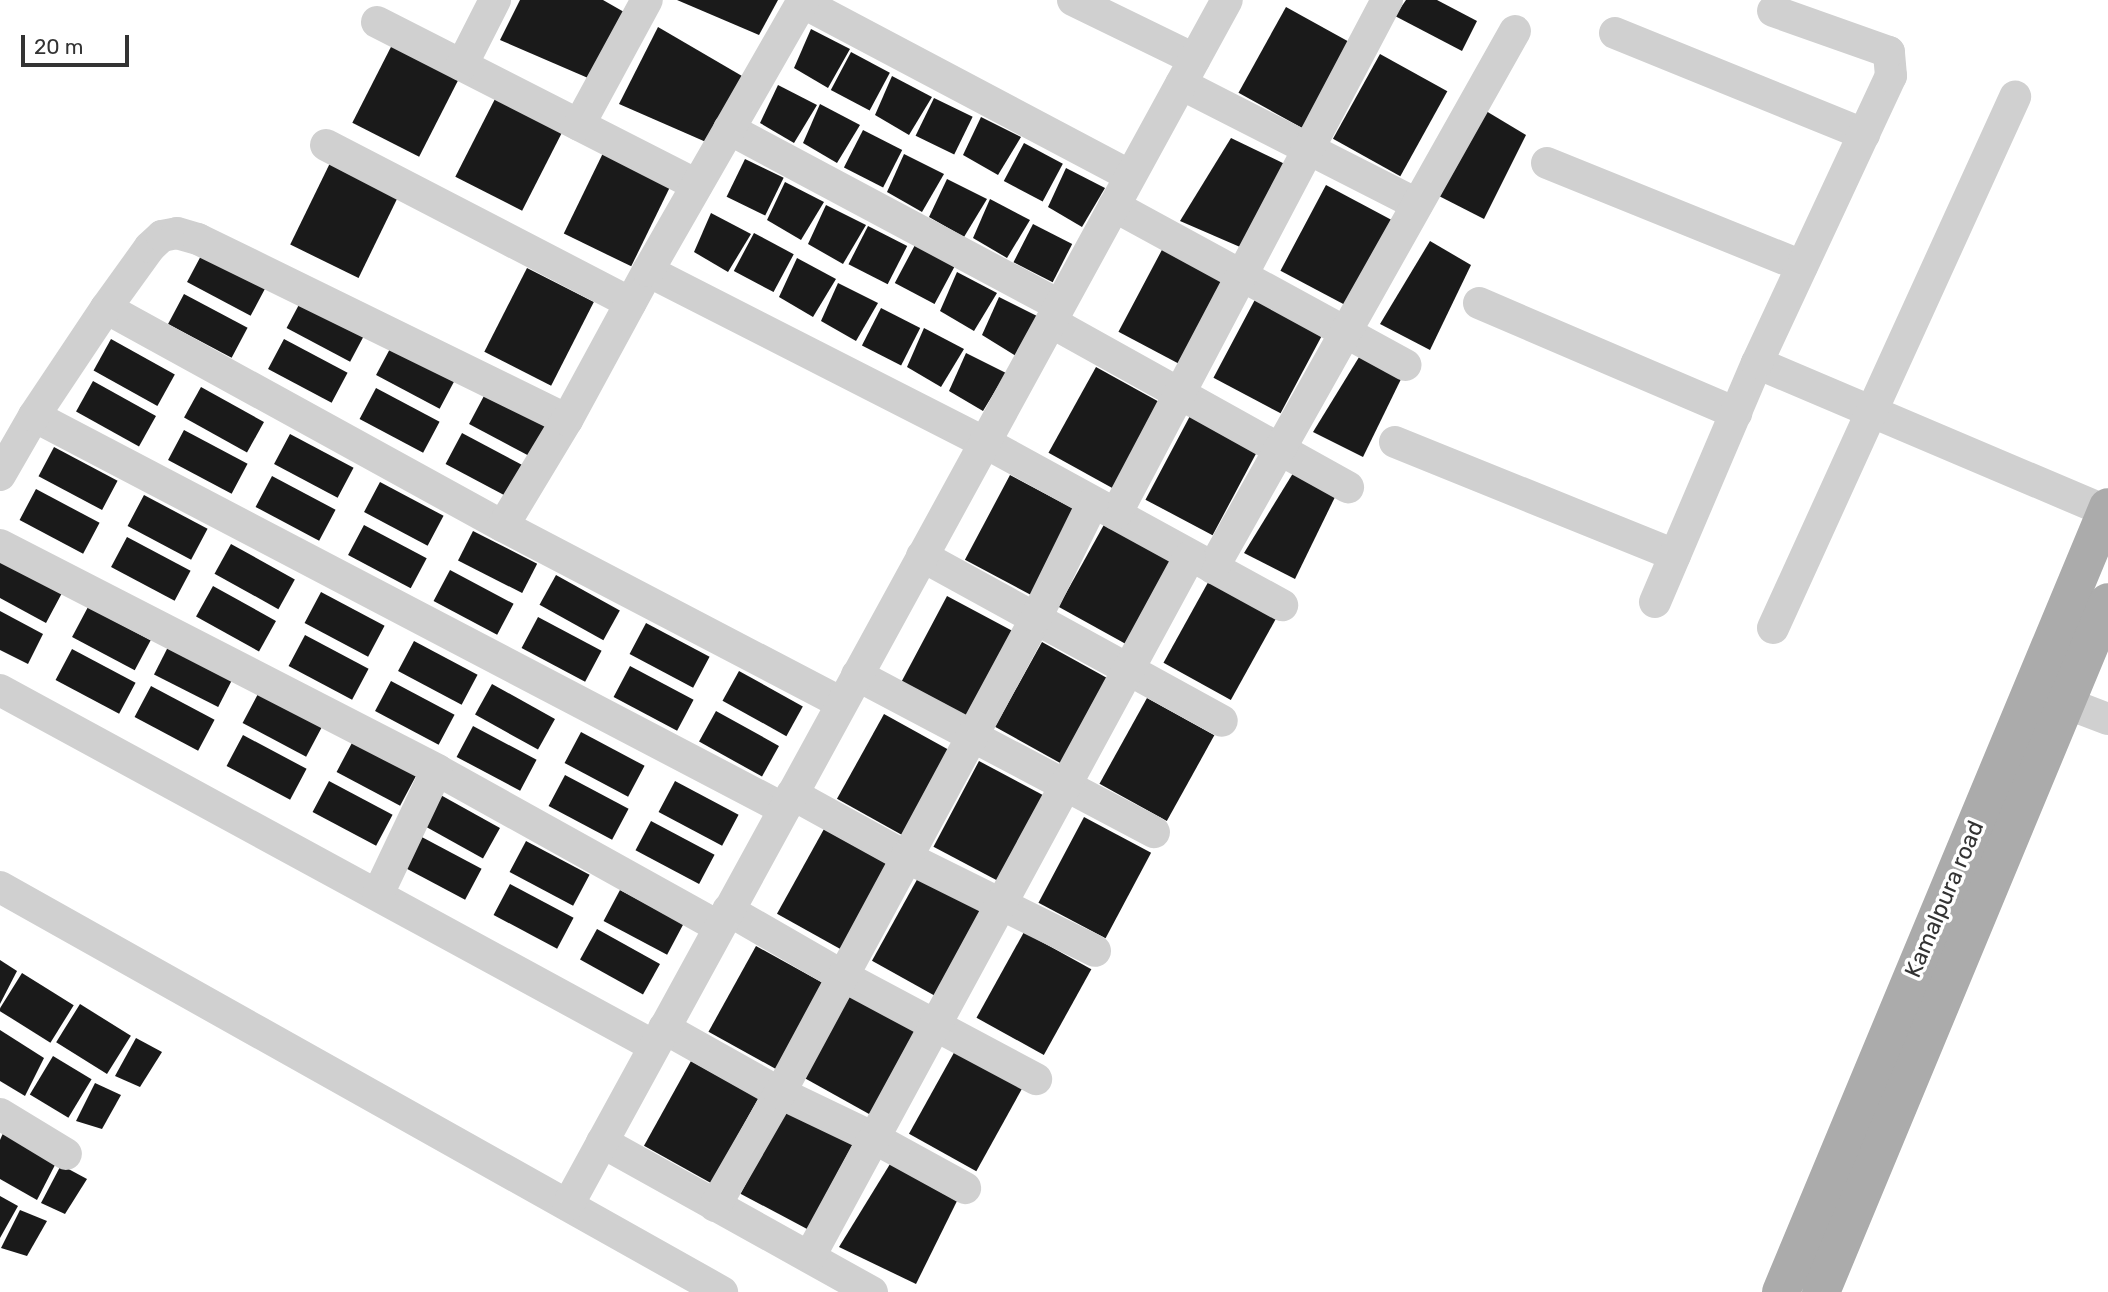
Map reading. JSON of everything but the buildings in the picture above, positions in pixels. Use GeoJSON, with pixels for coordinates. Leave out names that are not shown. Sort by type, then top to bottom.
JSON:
{"type":"FeatureCollection","features":[{"type":"Feature","properties":{"kind":"main road","name":"Kamalpura road"},"geometry":{"type":"LineString","coordinates":[[1781,1292],[2107,509]]}},
{"type":"Feature","properties":{"kind":"main road"},"geometry":{"type":"LineString","coordinates":[[1821,1292],[2108,601]]}},
{"type":"Feature","properties":{"kind":"street"},"geometry":{"type":"LineString","coordinates":[[462,65],[495,0]]}},
{"type":"Feature","properties":{"kind":"street"},"geometry":{"type":"LineString","coordinates":[[579,125],[647,0]]}},
{"type":"Feature","properties":{"kind":"street"},"geometry":{"type":"LineString","coordinates":[[1073,0],[1309,148],[1418,204]]}},
{"type":"Feature","properties":{"kind":"street"},"geometry":{"type":"LineString","coordinates":[[568,1205],[1227,0]]}},
{"type":"Feature","properties":{"kind":"street"},"geometry":{"type":"LineString","coordinates":[[715,1206],[780,1093],[1036,618],[1104,508],[1179,395],[1387,0]]}},
{"type":"Feature","properties":{"kind":"street"},"geometry":{"type":"LineString","coordinates":[[503,526],[567,421],[648,271],[803,1],[1130,176]]}},
{"type":"Feature","properties":{"kind":"street"},"geometry":{"type":"LineString","coordinates":[[1655,602],[1758,363],[1891,76],[1889,52],[1773,11]]}},
{"type":"Feature","properties":{"kind":"street"},"geometry":{"type":"LineString","coordinates":[[377,22],[697,185]]}},
{"type":"Feature","properties":{"kind":"street"},"geometry":{"type":"LineString","coordinates":[[810,1256],[1129,669],[1280,450],[1515,31]]}},
{"type":"Feature","properties":{"kind":"street"},"geometry":{"type":"LineString","coordinates":[[1615,33],[1864,134]]}},
{"type":"Feature","properties":{"kind":"street"},"geometry":{"type":"LineString","coordinates":[[1773,628],[1870,410],[2015,97]]}},
{"type":"Feature","properties":{"kind":"street"},"geometry":{"type":"LineString","coordinates":[[729,129],[1055,314],[1179,395],[1348,487]]}},
{"type":"Feature","properties":{"kind":"street"},"geometry":{"type":"LineString","coordinates":[[326,145],[631,303]]}},
{"type":"Feature","properties":{"kind":"street"},"geometry":{"type":"LineString","coordinates":[[1547,163],[1802,266]]}},
{"type":"Feature","properties":{"kind":"street"},"geometry":{"type":"LineString","coordinates":[[1114,206],[1406,365]]}},
{"type":"Feature","properties":{"kind":"street"},"geometry":{"type":"LineString","coordinates":[[0,475],[34,416],[150,247],[162,236],[177,233],[198,239],[567,421]]}},
{"type":"Feature","properties":{"kind":"street"},"geometry":{"type":"LineString","coordinates":[[648,271],[984,442],[1282,606]]}},
{"type":"Feature","properties":{"kind":"street"},"geometry":{"type":"LineString","coordinates":[[1479,303],[1736,413]]}},
{"type":"Feature","properties":{"kind":"street"},"geometry":{"type":"LineString","coordinates":[[106,308],[503,526],[841,702]]}},
{"type":"Feature","properties":{"kind":"street"},"geometry":{"type":"LineString","coordinates":[[1758,363],[2107,509]]}},
{"type":"Feature","properties":{"kind":"street"},"geometry":{"type":"LineString","coordinates":[[34,416],[788,802],[906,857],[1094,951]]}},
{"type":"Feature","properties":{"kind":"street"},"geometry":{"type":"LineString","coordinates":[[1395,443],[1675,555]]}},
{"type":"Feature","properties":{"kind":"street"},"geometry":{"type":"LineString","coordinates":[[0,545],[723,918],[843,976],[1036,1079]]}},
{"type":"Feature","properties":{"kind":"street"},"geometry":{"type":"LineString","coordinates":[[922,556],[1222,721]]}},
{"type":"Feature","properties":{"kind":"street"},"geometry":{"type":"LineString","coordinates":[[857,676],[1154,832]]}},
{"type":"Feature","properties":{"kind":"street"},"geometry":{"type":"LineString","coordinates":[[0,690],[378,894],[659,1037],[874,1138],[965,1188]]}},
{"type":"Feature","properties":{"kind":"street"},"geometry":{"type":"LineString","coordinates":[[2066,703],[2108,719]]}},
{"type":"Feature","properties":{"kind":"street"},"geometry":{"type":"LineString","coordinates":[[378,894],[437,770]]}},
{"type":"Feature","properties":{"kind":"street"},"geometry":{"type":"LineString","coordinates":[[0,887],[722,1292]]}},
{"type":"Feature","properties":{"kind":"street"},"geometry":{"type":"LineString","coordinates":[[0,1114],[66,1154]]}},
{"type":"Feature","properties":{"kind":"street"},"geometry":{"type":"LineString","coordinates":[[602,1142],[872,1292]]}}]}
